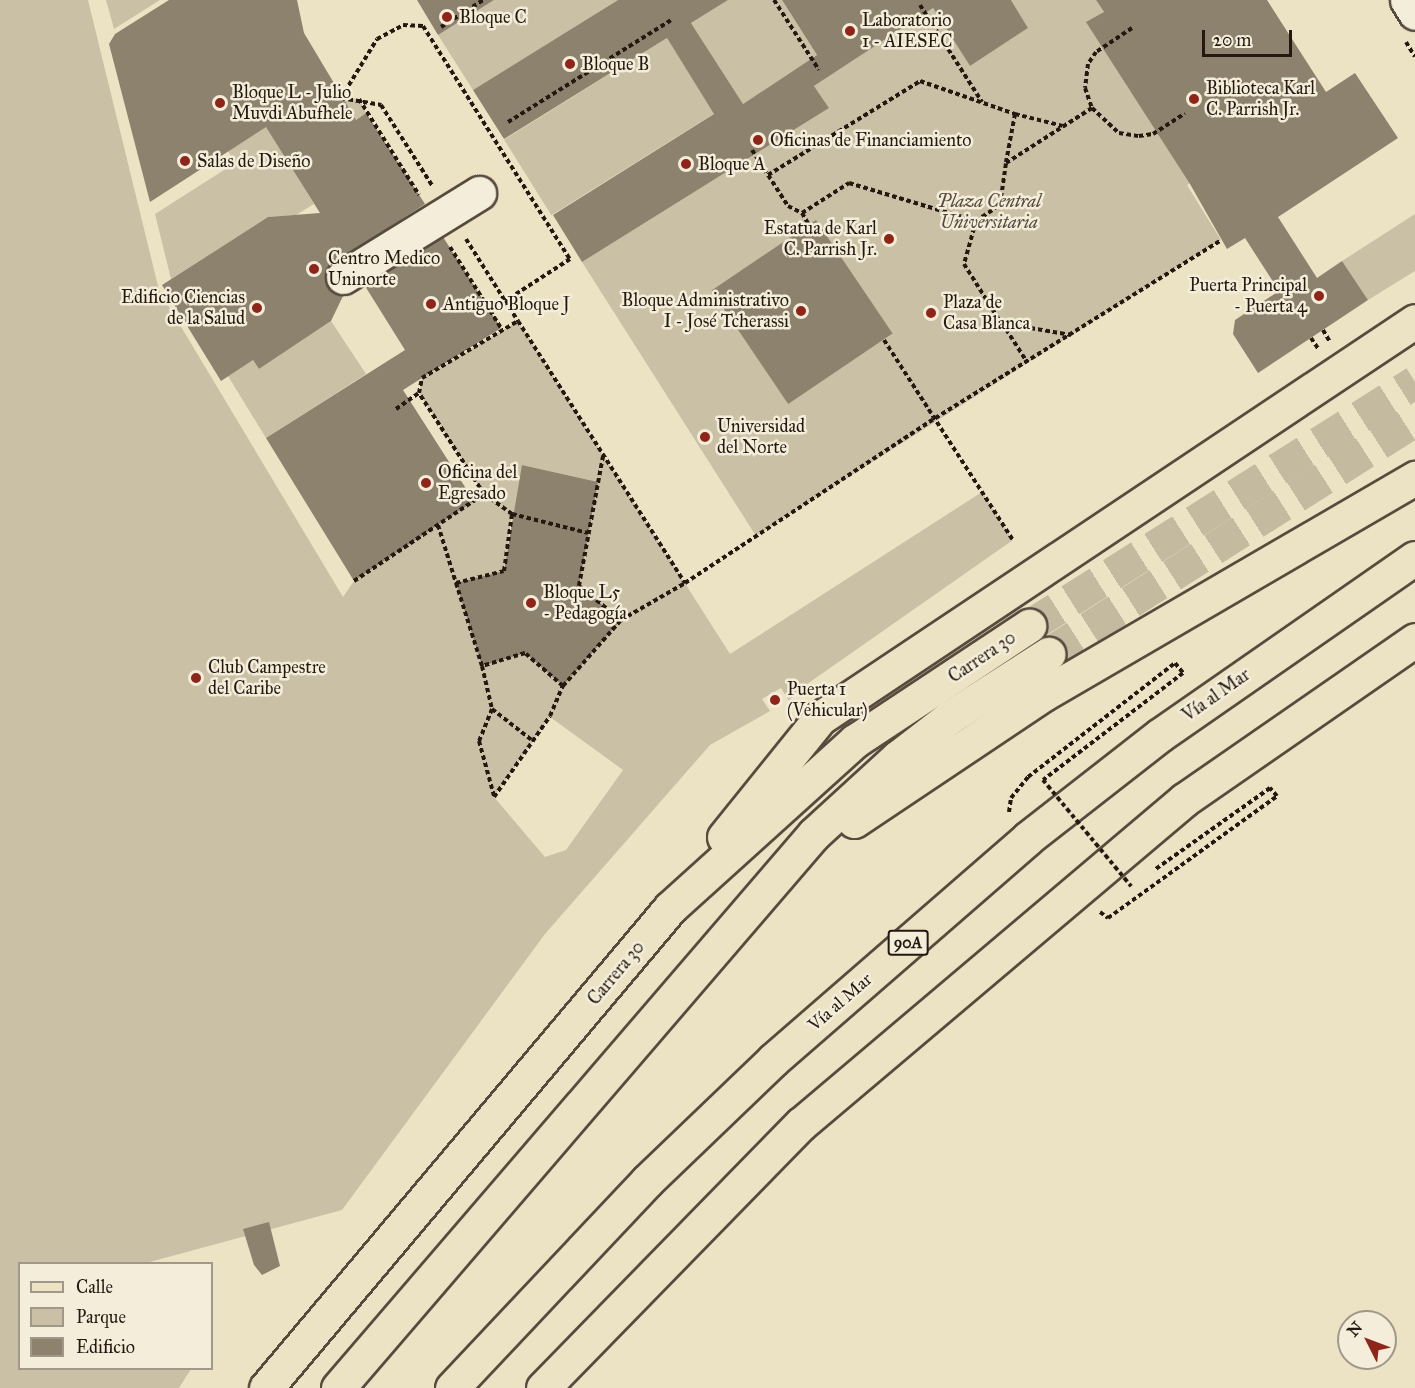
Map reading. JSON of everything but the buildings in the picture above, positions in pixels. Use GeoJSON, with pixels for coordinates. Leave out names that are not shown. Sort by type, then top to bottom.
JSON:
{"type":"FeatureCollection","features":[{"type":"Feature","properties":{"kind":"main road"},"geometry":{"type":"LineString","coordinates":[[670,908],[820,718],[1415,321]]}},
{"type":"Feature","properties":{"kind":"main road"},"geometry":{"type":"LineString","coordinates":[[718,941],[846,827],[927,769],[1042,695],[1415,478]]}},
{"type":"Feature","properties":{"kind":"main road","name":"Vía al Mar"},"geometry":{"type":"LineString","coordinates":[[452,1388],[622,1206],[772,1060],[1028,838],[1160,735],[1415,558]]}},
{"type":"Feature","properties":{"kind":"main road","name":"Carrera 30"},"geometry":{"type":"LineString","coordinates":[[266,1388],[670,908],[855,741],[1029,626]]}},
{"type":"Feature","properties":{"kind":"main road"},"geometry":{"type":"LineString","coordinates":[[543,1388],[801,1124],[1184,800],[1415,640]]}},
{"type":"Feature","properties":{"kind":"main road","name":"Carrera 30"},"geometry":{"type":"LineString","coordinates":[[338,1388],[718,941],[814,834],[898,757],[950,717],[1048,654]]}},
{"type":"Feature","properties":{"kind":"street"},"geometry":{"type":"LineString","coordinates":[[1407,0],[1415,13]]}},
{"type":"Feature","properties":{"kind":"street"},"geometry":{"type":"LineString","coordinates":[[343,277],[479,194]]}},
{"type":"Feature","properties":{"kind":"path"},"geometry":{"type":"LineString","coordinates":[[441,27],[483,0]]}},
{"type":"Feature","properties":{"kind":"path"},"geometry":{"type":"LineString","coordinates":[[774,0],[819,70]]}},
{"type":"Feature","properties":{"kind":"path"},"geometry":{"type":"LineString","coordinates":[[920,5],[982,102]]}},
{"type":"Feature","properties":{"kind":"path"},"geometry":{"type":"LineString","coordinates":[[508,122],[671,20]]}},
{"type":"Feature","properties":{"kind":"path"},"geometry":{"type":"LineString","coordinates":[[331,85],[341,98],[377,39],[403,25],[423,26],[570,259],[505,301],[685,583]]}},
{"type":"Feature","properties":{"kind":"path"},"geometry":{"type":"LineString","coordinates":[[1132,28],[1096,52],[1088,64],[1085,88],[1092,108],[1119,133],[1139,136],[1153,134],[1185,113]]}},
{"type":"Feature","properties":{"kind":"path"},"geometry":{"type":"LineString","coordinates":[[768,175],[920,81],[1015,114],[1063,126]]}},
{"type":"Feature","properties":{"kind":"path"},"geometry":{"type":"LineString","coordinates":[[1006,163],[1092,108]]}},
{"type":"Feature","properties":{"kind":"path"},"geometry":{"type":"LineString","coordinates":[[1015,114],[1000,204],[976,222],[963,264],[1027,362]]}},
{"type":"Feature","properties":{"kind":"path"},"geometry":{"type":"LineString","coordinates":[[752,150],[788,206],[802,213],[809,225]]}},
{"type":"Feature","properties":{"kind":"path"},"geometry":{"type":"LineString","coordinates":[[802,213],[849,183],[976,222]]}},
{"type":"Feature","properties":{"kind":"path"},"geometry":{"type":"LineString","coordinates":[[438,525],[482,666],[492,709],[479,741],[494,797],[550,716],[563,686],[621,620],[685,583],[935,420],[1221,240]]}},
{"type":"Feature","properties":{"kind":"path"},"geometry":{"type":"LineString","coordinates":[[518,321],[423,378],[420,393],[484,494],[512,514],[588,533]]}},
{"type":"Feature","properties":{"kind":"path"},"geometry":{"type":"LineString","coordinates":[[1002,323],[1071,335]]}},
{"type":"Feature","properties":{"kind":"path"},"geometry":{"type":"LineString","coordinates":[[884,340],[1013,540]]}},
{"type":"Feature","properties":{"kind":"path"},"geometry":{"type":"LineString","coordinates":[[396,409],[420,393]]}},
{"type":"Feature","properties":{"kind":"path"},"geometry":{"type":"LineString","coordinates":[[604,455],[579,586],[621,620]]}},
{"type":"Feature","properties":{"kind":"path"},"geometry":{"type":"LineString","coordinates":[[354,581],[484,494]]}},
{"type":"Feature","properties":{"kind":"path"},"geometry":{"type":"LineString","coordinates":[[456,583],[504,571],[512,514]]}},
{"type":"Feature","properties":{"kind":"path"},"geometry":{"type":"LineString","coordinates":[[482,666],[525,653],[563,686]]}},
{"type":"Feature","properties":{"kind":"path"},"geometry":{"type":"LineString","coordinates":[[1028,838],[1009,818],[1011,798],[1028,777],[1175,663],[1183,673],[1043,780],[1131,886],[1141,880]]}},
{"type":"Feature","properties":{"kind":"path"},"geometry":{"type":"LineString","coordinates":[[492,709],[533,741]]}},
{"type":"Feature","properties":{"kind":"path"},"geometry":{"type":"LineString","coordinates":[[1104,902],[1095,909],[1108,918],[1276,796],[1270,788],[1150,873]]}},
{"type":"Feature","properties":{"kind":"path"},"geometry":{"type":"LineString","coordinates":[[1142,873],[1218,816]]}},
{"type":"Feature","properties":{"kind":"path"},"geometry":{"type":"LineString","coordinates":[[1123,887],[1133,880]]}},
{"type":"Feature","properties":{"kind":"green space","name":"Club Campestre del Caribe"},"geometry":{"type":"Polygon","coordinates":[[[0,0],[88,0],[159,290],[343,597],[354,581],[484,494],[419,393],[422,378],[518,321],[730,654],[982,492],[1013,540],[800,689],[789,701],[781,688],[762,699],[770,711],[710,745],[545,934],[342,1210],[150,1262],[18,1262],[18,1370],[190,1370],[179,1388],[0,1388],[0,0]],[[522,465],[591,517],[598,482],[522,465]],[[512,514],[504,571],[525,653],[563,686],[620,620],[579,586],[591,521],[588,533],[512,514]],[[550,717],[494,797],[545,857],[566,850],[623,770],[550,717]]]}},
{"type":"Feature","properties":{"kind":"green space"},"geometry":{"type":"Polygon","coordinates":[[[106,0],[160,0],[114,29],[106,0]]]}},
{"type":"Feature","properties":{"kind":"green space"},"geometry":{"type":"Polygon","coordinates":[[[494,0],[618,0],[473,90],[438,35],[494,0]]]}},
{"type":"Feature","properties":{"kind":"green space"},"geometry":{"type":"Polygon","coordinates":[[[728,0],[782,0],[817,55],[743,104],[691,23],[728,0]]]}},
{"type":"Feature","properties":{"kind":"green space","name":"Plaza Central Universitaria"},"geometry":{"type":"Polygon","coordinates":[[[1011,0],[1096,0],[1208,172],[1187,185],[1221,240],[756,536],[582,262],[829,108],[814,86],[933,8],[970,66],[1028,28],[1011,0]],[[816,221],[787,404],[892,334],[816,221]]]}},
{"type":"Feature","properties":{"kind":"green space"},"geometry":{"type":"Polygon","coordinates":[[[667,38],[714,113],[551,215],[504,140],[667,38]]]}},
{"type":"Feature","properties":{"kind":"green space"},"geometry":{"type":"Polygon","coordinates":[[[331,85],[341,98],[359,99],[366,113],[289,163],[314,204],[296,215],[268,217],[171,279],[155,214],[235,163],[228,151],[331,85]]]}},
{"type":"Feature","properties":{"kind":"green space"},"geometry":{"type":"Polygon","coordinates":[[[1415,214],[1415,271],[1368,300],[1342,261],[1415,214]]]}},
{"type":"Feature","properties":{"kind":"green space"},"geometry":{"type":"Polygon","coordinates":[[[331,321],[366,374],[266,438],[228,376],[253,360],[259,369],[331,321]]]}},
{"type":"Feature","properties":{"kind":"tunnel"},"geometry":{"type":"LineString","coordinates":[[1029,626],[1415,382]]}},
{"type":"Feature","properties":{"kind":"tunnel"},"geometry":{"type":"LineString","coordinates":[[1048,654],[1415,420]]}},
{"type":"Feature","properties":{"kind":"place","name":"Bloque C"},"geometry":{"type":"Point","coordinates":[447,17]}},
{"type":"Feature","properties":{"kind":"place","name":"Laboratorio 1 - AIESEC"},"geometry":{"type":"Point","coordinates":[850,31]}},
{"type":"Feature","properties":{"kind":"place","name":"Bloque B"},"geometry":{"type":"Point","coordinates":[570,64]}},
{"type":"Feature","properties":{"kind":"place","name":"Biblioteca Karl C. Parrish Jr."},"geometry":{"type":"Point","coordinates":[1194,99]}},
{"type":"Feature","properties":{"kind":"place","name":"Bloque L - Julio Muvdi Abufhele"},"geometry":{"type":"Point","coordinates":[220,103]}},
{"type":"Feature","properties":{"kind":"place","name":"Oficinas de Financiamiento"},"geometry":{"type":"Point","coordinates":[758,140]}},
{"type":"Feature","properties":{"kind":"place","name":"Salas de Diseño"},"geometry":{"type":"Point","coordinates":[185,161]}},
{"type":"Feature","properties":{"kind":"place","name":"Bloque A"},"geometry":{"type":"Point","coordinates":[686,164]}},
{"type":"Feature","properties":{"kind":"place","name":"Estatua de Karl C. Parrish Jr."},"geometry":{"type":"Point","coordinates":[889,239]}},
{"type":"Feature","properties":{"kind":"place","name":"Centro Medico Uninorte"},"geometry":{"type":"Point","coordinates":[314,269]}},
{"type":"Feature","properties":{"kind":"place","name":"Puerta Principal - Puerta 4"},"geometry":{"type":"Point","coordinates":[1319,296]}},
{"type":"Feature","properties":{"kind":"place","name":"Antiguo Bloque J"},"geometry":{"type":"Point","coordinates":[431,304]}},
{"type":"Feature","properties":{"kind":"place","name":"Edificio Ciencias de la Salud"},"geometry":{"type":"Point","coordinates":[257,308]}},
{"type":"Feature","properties":{"kind":"place","name":"Bloque Administrativo I - José Tcherassi"},"geometry":{"type":"Point","coordinates":[801,311]}},
{"type":"Feature","properties":{"kind":"place","name":"Plaza de Casa Blanca"},"geometry":{"type":"Point","coordinates":[931,313]}},
{"type":"Feature","properties":{"kind":"place","name":"Universidad del Norte"},"geometry":{"type":"Point","coordinates":[705,437]}},
{"type":"Feature","properties":{"kind":"place","name":"Oficina del Egresado"},"geometry":{"type":"Point","coordinates":[426,483]}},
{"type":"Feature","properties":{"kind":"place","name":"Bloque L5 - Pedagogía"},"geometry":{"type":"Point","coordinates":[531,603]}},
{"type":"Feature","properties":{"kind":"place","name":"Club Campestre del Caribe"},"geometry":{"type":"Point","coordinates":[196,678]}},
{"type":"Feature","properties":{"kind":"place","name":"Puerta 1 (Vehicular)"},"geometry":{"type":"Point","coordinates":[775,700]}}]}
